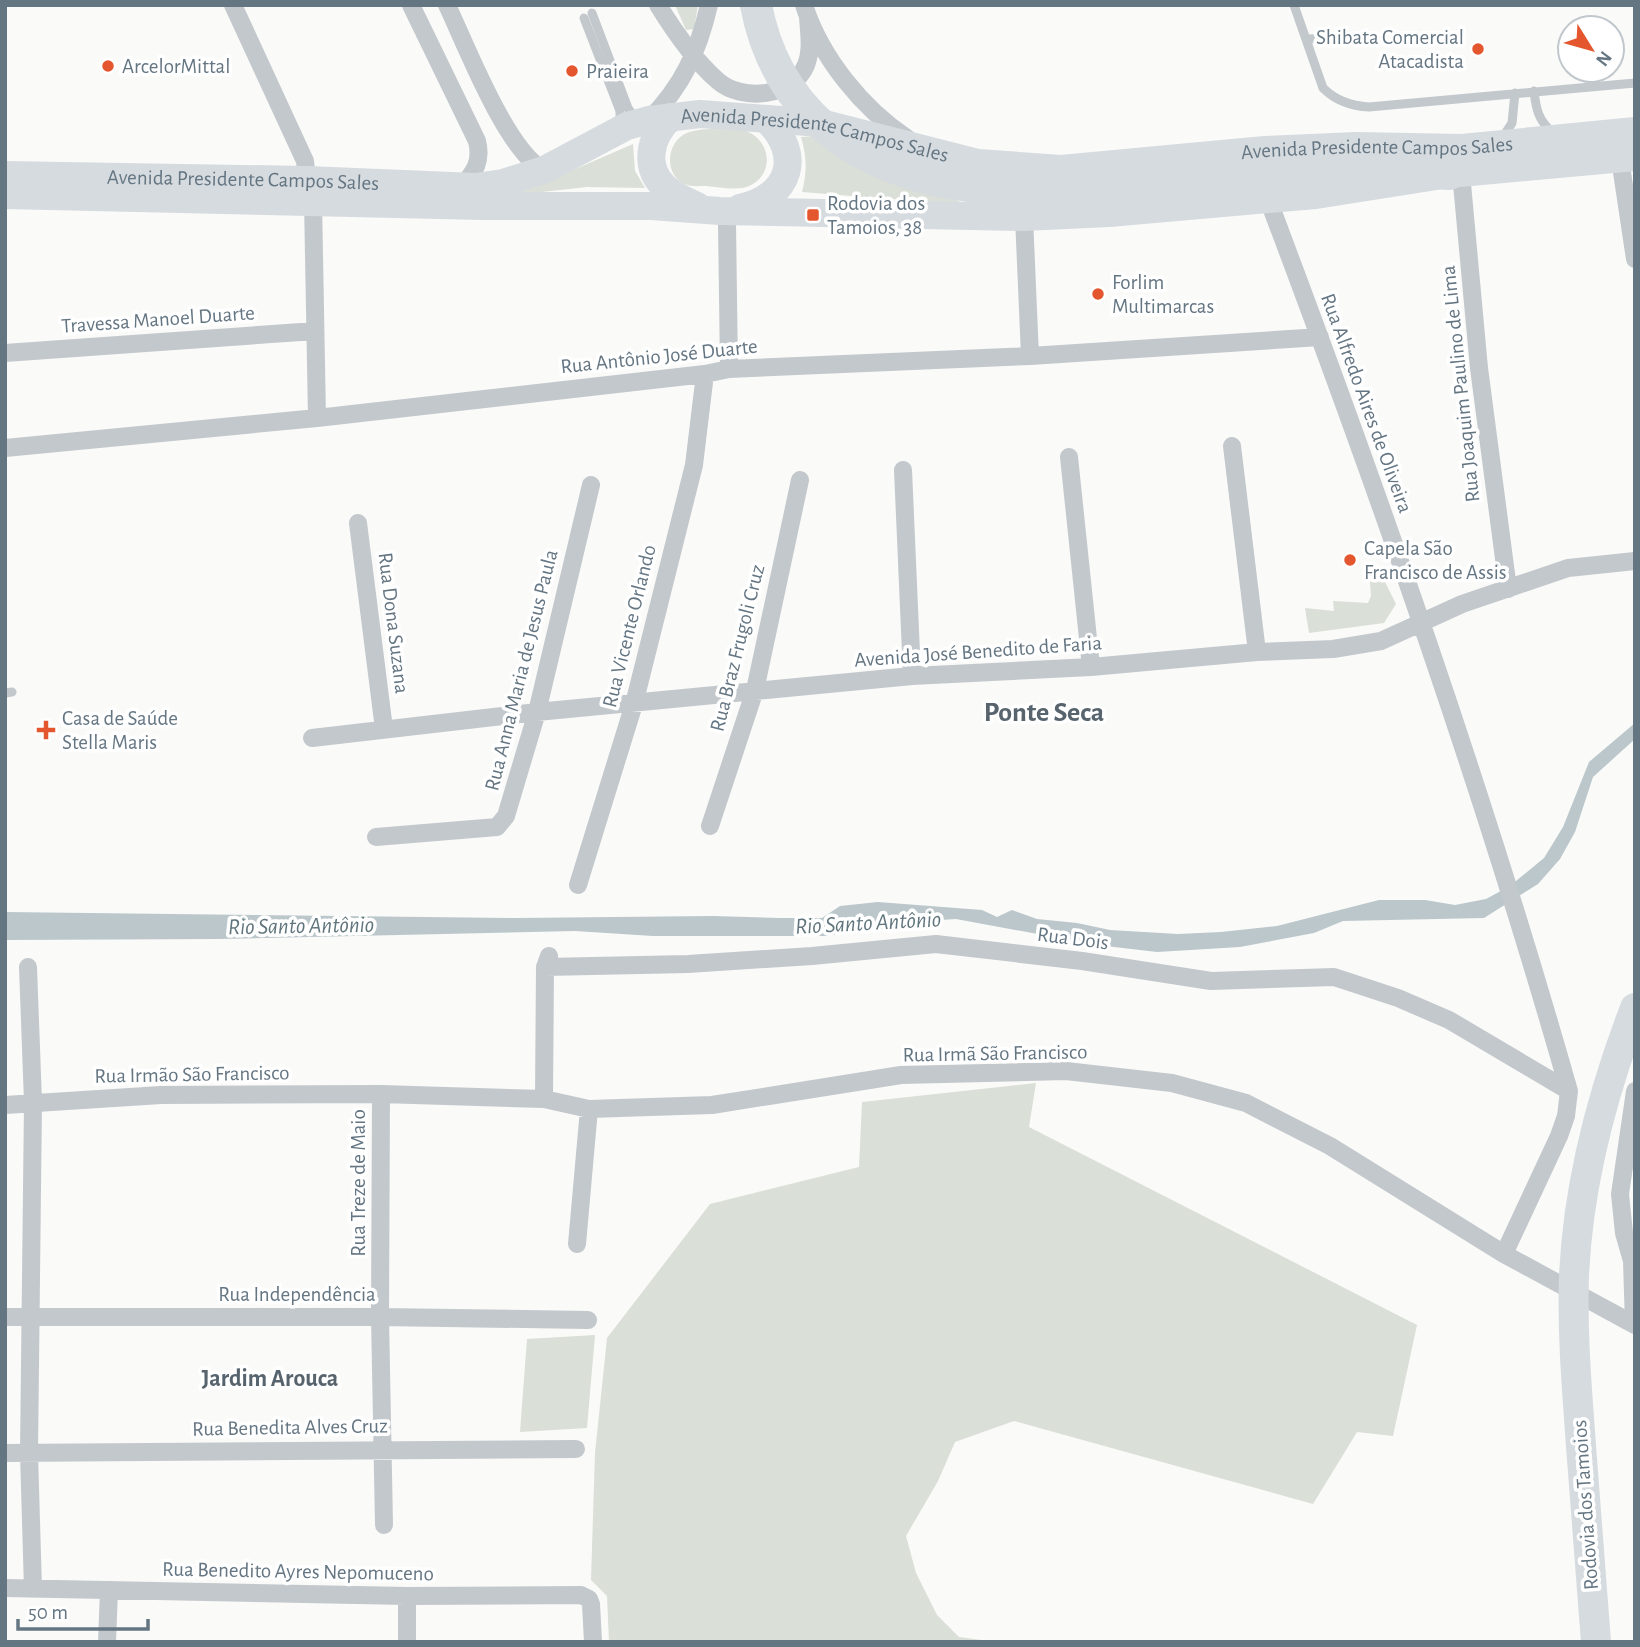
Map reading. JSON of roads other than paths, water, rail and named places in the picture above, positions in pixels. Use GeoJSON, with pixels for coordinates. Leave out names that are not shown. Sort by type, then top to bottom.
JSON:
{"type":"FeatureCollection","features":[{"type":"Feature","properties":{"kind":"highway"},"geometry":{"type":"LineString","coordinates":[[756,5],[767,49],[797,99],[815,119],[850,147],[879,163],[928,179],[990,187],[1091,190],[1296,171],[1455,174]]}},
{"type":"Feature","properties":{"kind":"highway","name":"Rodovia dos Tamoios"},"geometry":{"type":"LineString","coordinates":[[1595,1642],[1575,1368],[1574,1274],[1588,1165],[1600,1111],[1635,1008]]}},
{"type":"Feature","properties":{"kind":"main road","name":"Avenida Presidente Campos Sales"},"geometry":{"type":"LineString","coordinates":[[5,195],[461,187],[503,183],[544,170],[642,120],[700,114],[821,123],[978,163],[1061,169],[1265,150],[1356,146],[1462,148],[1635,131]]}},
{"type":"Feature","properties":{"kind":"main road"},"geometry":{"type":"LineString","coordinates":[[642,120],[655,135],[651,159],[654,172],[667,189],[711,210],[750,206],[772,194],[786,173],[788,150],[775,127],[766,119]]}},
{"type":"Feature","properties":{"kind":"main road","name":"Avenida Presidente Campos Sales"},"geometry":{"type":"LineString","coordinates":[[5,175],[310,190],[482,206],[651,206],[711,210],[1024,217],[1109,213],[1316,195],[1455,174],[1627,158]]}},
{"type":"Feature","properties":{"kind":"street"},"geometry":{"type":"LineString","coordinates":[[233,5],[305,161],[310,190],[317,418]]}},
{"type":"Feature","properties":{"kind":"street"},"geometry":{"type":"LineString","coordinates":[[411,5],[477,141],[479,162],[474,173],[461,187]]}},
{"type":"Feature","properties":{"kind":"street"},"geometry":{"type":"LineString","coordinates":[[447,5],[502,122],[524,155],[544,170]]}},
{"type":"Feature","properties":{"kind":"street"},"geometry":{"type":"LineString","coordinates":[[658,5],[677,36],[718,81],[734,90],[765,93],[779,91],[805,69],[810,45],[806,11]]}},
{"type":"Feature","properties":{"kind":"street"},"geometry":{"type":"LineString","coordinates":[[642,120],[670,97],[695,55],[709,5]]}},
{"type":"Feature","properties":{"kind":"street"},"geometry":{"type":"LineString","coordinates":[[806,11],[828,56],[867,106],[922,148]]}},
{"type":"Feature","properties":{"kind":"street"},"geometry":{"type":"LineString","coordinates":[[1627,158],[1635,259]]}},
{"type":"Feature","properties":{"kind":"street","name":"Rua Joaquim Paulino de Lima"},"geometry":{"type":"LineString","coordinates":[[1455,174],[1508,589]]}},
{"type":"Feature","properties":{"kind":"street","name":"Rua Alfredo Aires de Oliveira"},"geometry":{"type":"LineString","coordinates":[[1268,199],[1320,337],[1500,861],[1525,937],[1569,1091]]}},
{"type":"Feature","properties":{"kind":"street"},"geometry":{"type":"LineString","coordinates":[[711,210],[727,223],[729,369]]}},
{"type":"Feature","properties":{"kind":"street"},"geometry":{"type":"LineString","coordinates":[[1024,217],[1030,356]]}},
{"type":"Feature","properties":{"kind":"street","name":"Travessa Manoel Duarte"},"geometry":{"type":"LineString","coordinates":[[5,354],[315,331]]}},
{"type":"Feature","properties":{"kind":"street","name":"Rua Antônio José Duarte"},"geometry":{"type":"LineString","coordinates":[[5,448],[317,418],[705,374],[729,369],[1030,356],[1320,337]]}},
{"type":"Feature","properties":{"kind":"street","name":"Rua Vicente Orlando"},"geometry":{"type":"LineString","coordinates":[[578,885],[634,704],[694,465],[705,374]]}},
{"type":"Feature","properties":{"kind":"street"},"geometry":{"type":"LineString","coordinates":[[1232,446],[1257,652]]}},
{"type":"Feature","properties":{"kind":"street"},"geometry":{"type":"LineString","coordinates":[[1069,457],[1091,667]]}},
{"type":"Feature","properties":{"kind":"street"},"geometry":{"type":"LineString","coordinates":[[903,470],[912,676]]}},
{"type":"Feature","properties":{"kind":"street","name":"Rua Braz Frugoli Cruz"},"geometry":{"type":"LineString","coordinates":[[710,826],[755,690],[800,480]]}},
{"type":"Feature","properties":{"kind":"street","name":"Rua Anna Maria de Jesus Paula"},"geometry":{"type":"LineString","coordinates":[[376,837],[497,827],[506,816],[537,712],[591,485]]}},
{"type":"Feature","properties":{"kind":"street","name":"Rua Dona Suzana"},"geometry":{"type":"LineString","coordinates":[[358,523],[384,729]]}},
{"type":"Feature","properties":{"kind":"street","name":"Avenida José Benedito de Faria"},"geometry":{"type":"LineString","coordinates":[[312,738],[537,712],[912,676],[1091,667],[1257,652],[1334,649],[1381,641],[1462,604],[1568,568],[1635,561]]}},
{"type":"Feature","properties":{"kind":"street","name":"Rua Dois"},"geometry":{"type":"LineString","coordinates":[[544,1099],[547,961],[730,961],[936,944],[1082,961],[1211,981],[1334,977],[1398,998],[1449,1020],[1569,1091]]}},
{"type":"Feature","properties":{"kind":"street"},"geometry":{"type":"LineString","coordinates":[[28,967],[33,1102],[29,1453],[33,1589]]}},
{"type":"Feature","properties":{"kind":"street","name":"Rua Irmã São Francisco"},"geometry":{"type":"LineString","coordinates":[[381,1094],[544,1099],[589,1109],[712,1105],[901,1075],[1066,1071],[1172,1083],[1246,1103],[1330,1146],[1504,1254],[1634,1324]]}},
{"type":"Feature","properties":{"kind":"street"},"geometry":{"type":"LineString","coordinates":[[1504,1254],[1559,1136],[1566,1116],[1569,1091]]}},
{"type":"Feature","properties":{"kind":"street"},"geometry":{"type":"LineString","coordinates":[[1634,1324],[1632,1261],[1624,1233],[1620,1194],[1632,1137],[1635,1091]]}},
{"type":"Feature","properties":{"kind":"street","name":"Rua Irmão São Francisco"},"geometry":{"type":"LineString","coordinates":[[5,1105],[162,1095],[381,1094]]}},
{"type":"Feature","properties":{"kind":"street","name":"Rua Treze de Maio"},"geometry":{"type":"LineString","coordinates":[[381,1094],[380,1317],[384,1525]]}},
{"type":"Feature","properties":{"kind":"street"},"geometry":{"type":"LineString","coordinates":[[578,1244],[589,1109]]}},
{"type":"Feature","properties":{"kind":"street","name":"Rua Independência"},"geometry":{"type":"LineString","coordinates":[[5,1317],[588,1320]]}},
{"type":"Feature","properties":{"kind":"street","name":"Rua Benedita Alves Cruz"},"geometry":{"type":"LineString","coordinates":[[5,1453],[576,1449]]}},
{"type":"Feature","properties":{"kind":"street","name":"Rua Benedito Ayres Nepomuceno"},"geometry":{"type":"LineString","coordinates":[[5,1588],[407,1596],[581,1595],[589,1599],[591,1604],[593,1642]]}},
{"type":"Feature","properties":{"kind":"street"},"geometry":{"type":"LineString","coordinates":[[107,1642],[108,1590]]}},
{"type":"Feature","properties":{"kind":"street"},"geometry":{"type":"LineString","coordinates":[[407,1596],[407,1642]]}},
{"type":"Feature","properties":{"kind":"lane"},"geometry":{"type":"LineString","coordinates":[[1294,5],[1323,88],[1331,96],[1353,106],[1369,107],[1635,83]]}},
{"type":"Feature","properties":{"kind":"lane"},"geometry":{"type":"LineString","coordinates":[[588,15],[642,120],[621,117],[588,15]]}},
{"type":"Feature","properties":{"kind":"lane"},"geometry":{"type":"LineString","coordinates":[[1307,40],[1369,37]]}},
{"type":"Feature","properties":{"kind":"lane"},"geometry":{"type":"LineString","coordinates":[[1534,91],[1540,121],[1560,137]]}},
{"type":"Feature","properties":{"kind":"lane"},"geometry":{"type":"LineString","coordinates":[[1497,144],[1512,123],[1514,93]]}},
{"type":"Feature","properties":{"kind":"water","name":"Rio Santo Antônio"},"geometry":{"type":"Polygon","coordinates":[[[1635,723],[1635,739],[1593,777],[1575,832],[1560,859],[1538,884],[1484,918],[1343,921],[1314,933],[1240,947],[1157,952],[1097,945],[956,919],[823,936],[653,936],[575,931],[218,939],[5,940],[5,912],[517,918],[822,918],[840,906],[878,902],[982,910],[997,917],[1012,910],[1037,919],[1110,930],[1178,934],[1277,926],[1379,900],[1425,900],[1455,905],[1486,899],[1510,886],[1544,858],[1563,827],[1589,762],[1635,723]]]}},
{"type":"Feature","properties":{"kind":"place","name":"Shibata Comercial Atacadista"},"geometry":{"type":"Point","coordinates":[1478,49]}},
{"type":"Feature","properties":{"kind":"place","name":"ArcelorMittal"},"geometry":{"type":"Point","coordinates":[108,66]}},
{"type":"Feature","properties":{"kind":"place","name":"Praieira"},"geometry":{"type":"Point","coordinates":[572,71]}},
{"type":"Feature","properties":{"kind":"place","name":"Rodovia dos Tamoios, 38"},"geometry":{"type":"Point","coordinates":[813,215]}},
{"type":"Feature","properties":{"kind":"place","name":"Forlim Multimarcas"},"geometry":{"type":"Point","coordinates":[1098,294]}},
{"type":"Feature","properties":{"kind":"place","name":"Capela São Francisco de Assis"},"geometry":{"type":"Point","coordinates":[1350,560]}},
{"type":"Feature","properties":{"kind":"place","name":"Casa de Saúde Stella Maris"},"geometry":{"type":"Point","coordinates":[46,730]}},
{"type":"Feature","properties":{"kind":"district","name":"Ponte Seca"},"geometry":{"type":"Point","coordinates":[1044,711]}},
{"type":"Feature","properties":{"kind":"district","name":"Jardim Arouca"},"geometry":{"type":"Point","coordinates":[270,1378]}}]}
